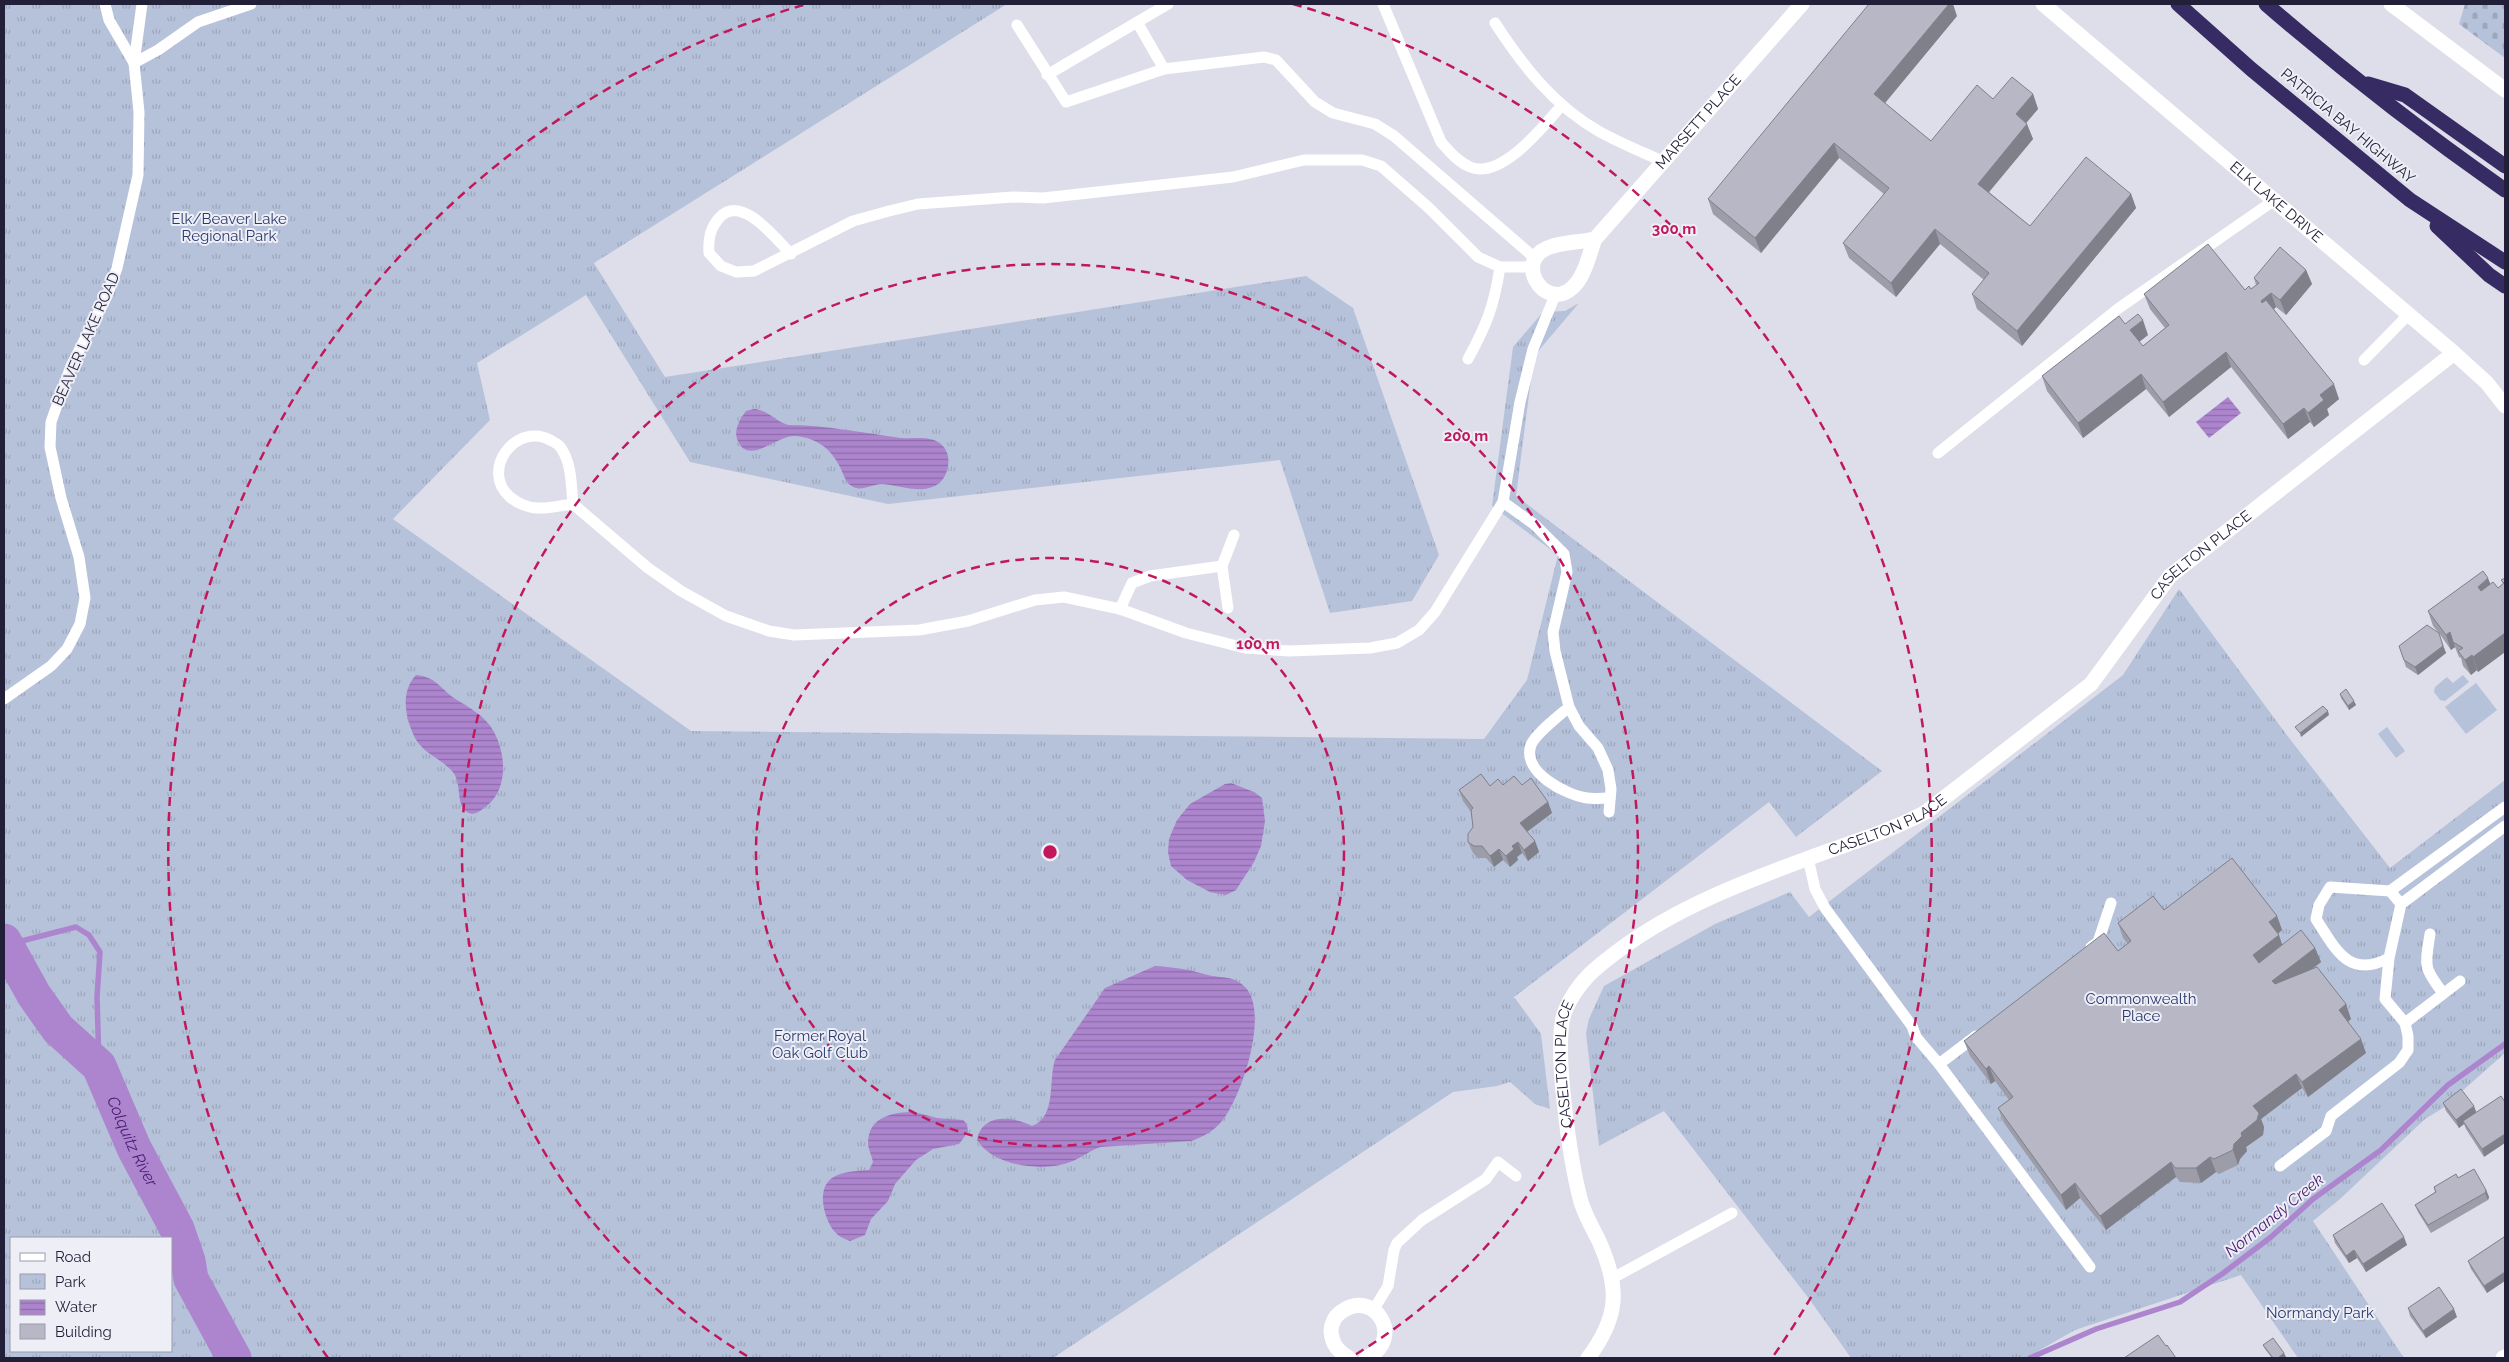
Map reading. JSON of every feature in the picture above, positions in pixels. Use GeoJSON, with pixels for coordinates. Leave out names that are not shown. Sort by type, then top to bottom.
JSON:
{"type":"FeatureCollection","features":[{"type":"Feature","properties":{"kind":"highway","name":"PATRICIA BAY HIGHWAY"},"geometry":{"type":"LineString","coordinates":[[2178,4],[2258,75],[2410,200],[2505,262]]}},
{"type":"Feature","properties":{"kind":"highway"},"geometry":{"type":"LineString","coordinates":[[2266,4],[2358,81],[2505,190]]}},
{"type":"Feature","properties":{"kind":"highway"},"geometry":{"type":"LineString","coordinates":[[2358,81],[2405,96],[2505,166]]}},
{"type":"Feature","properties":{"kind":"highway"},"geometry":{"type":"LineString","coordinates":[[2410,200],[2488,275],[2505,286]]}},
{"type":"Feature","properties":{"kind":"street","name":"MARSETT PLACE"},"geometry":{"type":"LineString","coordinates":[[1556,294],[1563,294],[1573,288],[1580,278],[1595,239],[1802,4]]}},
{"type":"Feature","properties":{"kind":"street","name":"ELK LAKE DRIVE"},"geometry":{"type":"LineString","coordinates":[[2042,4],[2276,199],[2409,314],[2487,384],[2505,406]]}},
{"type":"Feature","properties":{"kind":"street"},"geometry":{"type":"LineString","coordinates":[[2391,4],[2505,90]]}},
{"type":"Feature","properties":{"kind":"street"},"geometry":{"type":"LineString","coordinates":[[1556,294],[1540,288],[1533,278],[1534,263],[1540,253],[1552,246],[1595,239]]}},
{"type":"Feature","properties":{"kind":"street","name":"CASELTON PLACE"},"geometry":{"type":"LineString","coordinates":[[1588,1358],[1603,1338],[1613,1308],[1613,1278],[1582,1204],[1572,1163],[1562,1065],[1560,1023],[1573,991],[1598,966],[1650,928],[1698,902],[1808,858],[1897,828],[1926,812],[2091,684],[2170,576],[2454,354]]}},
{"type":"Feature","properties":{"kind":"street"},"geometry":{"type":"LineString","coordinates":[[1349,1358],[1338,1352],[1332,1340],[1331,1327],[1337,1315],[1348,1307],[1361,1305],[1374,1309],[1382,1319],[1386,1331],[1384,1344],[1373,1357]]}},
{"type":"Feature","properties":{"kind":"lane","name":"BEAVER LAKE ROAD"},"geometry":{"type":"LineString","coordinates":[[105,4],[109,20],[134,63]]}},
{"type":"Feature","properties":{"kind":"lane","name":"BEAVER LAKE ROAD"},"geometry":{"type":"LineString","coordinates":[[4,699],[51,666],[67,649],[82,616],[85,598],[79,557],[61,498],[50,447],[51,422],[58,397],[71,366],[107,296],[117,268],[138,175],[139,112],[134,63],[142,4]]}},
{"type":"Feature","properties":{"kind":"lane"},"geometry":{"type":"LineString","coordinates":[[134,63],[158,50],[198,22],[251,4]]}},
{"type":"Feature","properties":{"kind":"lane"},"geometry":{"type":"LineString","coordinates":[[1047,75],[1168,4]]}},
{"type":"Feature","properties":{"kind":"lane"},"geometry":{"type":"LineString","coordinates":[[1383,4],[1441,142],[1455,157],[1470,167],[1484,170],[1527,146],[1562,105]]}},
{"type":"Feature","properties":{"kind":"lane"},"geometry":{"type":"LineString","coordinates":[[1137,22],[1164,69]]}},
{"type":"Feature","properties":{"kind":"lane"},"geometry":{"type":"LineString","coordinates":[[1495,23],[1522,65],[1562,105],[1599,132],[1662,161]]}},
{"type":"Feature","properties":{"kind":"lane"},"geometry":{"type":"LineString","coordinates":[[1017,25],[1047,75],[1066,102],[1164,69],[1264,57],[1276,60],[1315,102],[1333,113],[1374,124],[1394,136],[1534,263]]}},
{"type":"Feature","properties":{"kind":"lane"},"geometry":{"type":"LineString","coordinates":[[791,254],[751,215],[737,210],[724,212],[715,222],[708,239],[708,253],[721,266],[736,272],[754,271],[791,254],[853,221],[918,204],[1013,197],[1052,197],[1232,177],[1304,160],[1334,159],[1362,160],[1382,166],[1430,208],[1478,256],[1500,267],[1534,263]]}},
{"type":"Feature","properties":{"kind":"lane"},"geometry":{"type":"LineString","coordinates":[[1938,453],[2119,308],[2276,199]]}},
{"type":"Feature","properties":{"kind":"lane"},"geometry":{"type":"LineString","coordinates":[[1468,359],[1488,323],[1500,267]]}},
{"type":"Feature","properties":{"kind":"lane"},"geometry":{"type":"LineString","coordinates":[[573,504],[537,508],[517,502],[505,493],[498,476],[500,461],[510,447],[527,435],[544,436],[560,446],[569,465],[573,504],[648,568],[681,591],[726,616],[769,631],[794,635],[919,630],[968,621],[1035,600],[1064,597],[1120,609],[1186,633],[1245,648],[1288,651],[1370,648],[1397,643],[1418,630],[1435,612],[1502,502],[1520,402],[1533,349],[1556,294]]}},
{"type":"Feature","properties":{"kind":"lane"},"geometry":{"type":"LineString","coordinates":[[2364,360],[2409,314]]}},
{"type":"Feature","properties":{"kind":"lane"},"geometry":{"type":"LineString","coordinates":[[1502,502],[1535,525],[1564,554],[1567,572],[1553,632],[1555,651],[1569,707],[1579,726],[1598,748],[1608,770],[1609,812]]}},
{"type":"Feature","properties":{"kind":"lane"},"geometry":{"type":"LineString","coordinates":[[1228,608],[1222,566],[1234,535]]}},
{"type":"Feature","properties":{"kind":"lane"},"geometry":{"type":"LineString","coordinates":[[1120,609],[1132,583],[1150,576],[1222,566]]}},
{"type":"Feature","properties":{"kind":"lane"},"geometry":{"type":"LineString","coordinates":[[1569,707],[1531,744],[1529,758],[1537,772],[1571,794],[1586,798],[1610,798]]}},
{"type":"Feature","properties":{"kind":"lane"},"geometry":{"type":"LineString","coordinates":[[2389,958],[2375,966],[2354,965],[2345,958],[2316,919],[2319,905],[2330,887],[2390,891],[2502,810],[2505,822]]}},
{"type":"Feature","properties":{"kind":"lane"},"geometry":{"type":"LineString","coordinates":[[2280,1166],[2326,1131],[2331,1116],[2399,1063],[2408,1050],[2408,1036],[2405,1023],[2385,999],[2389,958],[2401,904],[2505,826]]}},
{"type":"Feature","properties":{"kind":"lane"},"geometry":{"type":"LineString","coordinates":[[1808,858],[1816,889],[1824,908],[1912,1026],[1916,1037],[1940,1064],[2090,1267]]}},
{"type":"Feature","properties":{"kind":"lane"},"geometry":{"type":"LineString","coordinates":[[2390,891],[2401,904]]}},
{"type":"Feature","properties":{"kind":"lane"},"geometry":{"type":"LineString","coordinates":[[2083,953],[2098,942],[2111,903]]}},
{"type":"Feature","properties":{"kind":"lane"},"geometry":{"type":"LineString","coordinates":[[2430,934],[2425,964],[2430,976],[2443,994]]}},
{"type":"Feature","properties":{"kind":"lane"},"geometry":{"type":"LineString","coordinates":[[2405,1023],[2460,981]]}},
{"type":"Feature","properties":{"kind":"lane"},"geometry":{"type":"LineString","coordinates":[[1940,1064],[1985,1029]]}},
{"type":"Feature","properties":{"kind":"lane"},"geometry":{"type":"LineString","coordinates":[[1374,1309],[1388,1286],[1394,1250],[1406,1233],[1444,1205],[1486,1179],[1498,1162],[1516,1176]]}},
{"type":"Feature","properties":{"kind":"lane"},"geometry":{"type":"LineString","coordinates":[[1613,1278],[1732,1213]]}},
{"type":"Feature","properties":{"kind":"green space"},"geometry":{"type":"Polygon","coordinates":[[[4,4],[1007,4],[594,263],[665,377],[1306,276],[1353,308],[1439,555],[1412,601],[1330,613],[1280,460],[888,504],[690,462],[586,295],[477,363],[490,420],[393,519],[691,731],[1484,739],[1527,680],[1558,555],[1492,506],[1513,347],[1543,312],[1565,311],[1579,303],[1534,356],[1516,496],[1882,771],[1796,837],[1769,802],[1513,998],[1515,998],[1541,1034],[1550,1109],[1535,1104],[1510,1082],[1497,1086],[1453,1092],[1053,1358],[4,1358],[4,4]]]}},
{"type":"Feature","properties":{"kind":"green space"},"geometry":{"type":"Polygon","coordinates":[[[2465,4],[2505,4],[2505,58],[2459,24],[2465,4]]]}},
{"type":"Feature","properties":{"kind":"green space","name":"Commonwealth Place"},"geometry":{"type":"Polygon","coordinates":[[[2179,589],[2286,734],[2390,868],[2505,780],[2505,1053],[2443,1108],[2425,1119],[2340,1199],[2313,1221],[2404,1358],[2298,1358],[2241,1275],[2075,1330],[2026,1358],[1851,1358],[1810,1300],[1664,1111],[1599,1146],[1586,1033],[1589,1019],[1604,986],[1715,924],[1790,892],[1809,917],[2123,675],[2179,589]]]}},
{"type":"Feature","properties":{"kind":"green space"},"geometry":{"type":"Polygon","coordinates":[[[2463,675],[2469,682],[2445,701],[2440,700],[2434,692],[2435,687],[2447,677],[2453,683],[2463,675]]]}},
{"type":"Feature","properties":{"kind":"green space"},"geometry":{"type":"Polygon","coordinates":[[[2476,683],[2497,710],[2466,734],[2445,707],[2476,683]]]}},
{"type":"Feature","properties":{"kind":"green space"},"geometry":{"type":"Polygon","coordinates":[[[2387,727],[2405,751],[2396,758],[2378,734],[2387,727]]]}},
{"type":"Feature","properties":{"kind":"water"},"geometry":{"type":"Polygon","coordinates":[[[2228,397],[2241,413],[2209,438],[2196,422],[2228,397]]]}},
{"type":"Feature","properties":{"kind":"water"},"geometry":{"type":"Polygon","coordinates":[[[754,409],[763,411],[788,425],[934,440],[942,445],[947,454],[946,474],[937,485],[930,488],[914,489],[882,484],[865,488],[853,487],[828,450],[810,439],[796,436],[788,437],[755,450],[748,450],[742,447],[737,439],[737,428],[746,411],[754,409]]]}},
{"type":"Feature","properties":{"kind":"water"},"geometry":{"type":"Polygon","coordinates":[[[416,675],[423,676],[437,683],[454,698],[482,717],[494,732],[503,762],[501,783],[498,793],[492,801],[474,814],[463,809],[457,781],[452,771],[427,752],[415,738],[407,714],[406,697],[411,682],[416,675]]]}},
{"type":"Feature","properties":{"kind":"water"},"geometry":{"type":"Polygon","coordinates":[[[1231,783],[1254,792],[1262,798],[1265,821],[1261,846],[1254,862],[1236,890],[1226,895],[1210,892],[1187,880],[1171,866],[1168,852],[1169,839],[1177,820],[1190,804],[1225,784],[1231,783]]]}},
{"type":"Feature","properties":{"kind":"water"},"geometry":{"type":"Polygon","coordinates":[[[1155,966],[1231,979],[1246,988],[1252,1000],[1255,1016],[1250,1055],[1230,1109],[1219,1125],[1200,1138],[1191,1141],[1101,1147],[1073,1161],[1049,1167],[1035,1167],[1007,1162],[985,1149],[977,1140],[980,1131],[992,1121],[999,1119],[1016,1120],[1032,1126],[1045,1115],[1050,1097],[1055,1060],[1105,988],[1155,966]]]}},
{"type":"Feature","properties":{"kind":"water"},"geometry":{"type":"Polygon","coordinates":[[[914,1112],[937,1118],[963,1120],[967,1124],[968,1132],[959,1144],[933,1149],[916,1160],[895,1184],[888,1201],[871,1219],[865,1235],[850,1241],[841,1237],[830,1225],[823,1204],[824,1189],[827,1183],[840,1174],[869,1170],[873,1162],[868,1143],[872,1127],[884,1117],[898,1113],[914,1112]]]}},
{"type":"Feature","properties":{"kind":"building"},"geometry":{"type":"Polygon","coordinates":[[[1869,4],[1949,4],[1874,94],[1931,141],[1977,85],[1993,99],[2012,77],[2033,94],[2016,114],[2027,124],[1978,184],[2030,226],[2086,157],[2131,194],[2017,331],[1972,294],[1989,273],[1935,229],[1891,283],[1843,243],[1889,188],[1834,143],[1755,238],[1708,199],[1869,4]]]}},
{"type":"Feature","properties":{"kind":"building"},"geometry":{"type":"Polygon","coordinates":[[[2208,244],[2245,290],[2249,286],[2251,289],[2259,283],[2254,278],[2280,247],[2306,270],[2280,300],[2271,293],[2261,301],[2262,303],[2266,300],[2334,384],[2320,395],[2324,400],[2308,413],[2304,408],[2283,424],[2226,352],[2163,402],[2141,374],[2078,423],[2042,376],[2119,316],[2125,324],[2138,314],[2143,320],[2130,330],[2143,346],[2169,325],[2144,294],[2208,244]]]}},
{"type":"Feature","properties":{"kind":"building"},"geometry":{"type":"Polygon","coordinates":[[[2483,571],[2488,578],[2478,587],[2481,591],[2493,582],[2498,588],[2504,583],[2501,580],[2505,578],[2505,633],[2473,657],[2472,655],[2465,660],[2458,651],[2463,648],[2453,642],[2450,632],[2446,635],[2428,611],[2483,571]]]}},
{"type":"Feature","properties":{"kind":"building"},"geometry":{"type":"Polygon","coordinates":[[[2427,625],[2439,633],[2443,646],[2415,667],[2404,660],[2399,646],[2427,625]]]}},
{"type":"Feature","properties":{"kind":"building"},"geometry":{"type":"Polygon","coordinates":[[[2346,689],[2354,701],[2348,706],[2340,694],[2346,689]]]}},
{"type":"Feature","properties":{"kind":"building"},"geometry":{"type":"Polygon","coordinates":[[[2323,706],[2328,711],[2300,733],[2295,727],[2323,706]]]}},
{"type":"Feature","properties":{"kind":"building"},"geometry":{"type":"Polygon","coordinates":[[[1481,774],[1490,786],[1498,779],[1503,785],[1514,776],[1522,785],[1531,778],[1548,802],[1520,823],[1535,841],[1524,850],[1518,842],[1512,846],[1514,849],[1506,856],[1499,849],[1490,856],[1482,846],[1474,846],[1468,842],[1468,834],[1473,827],[1471,810],[1473,808],[1459,790],[1481,774]]]}},
{"type":"Feature","properties":{"kind":"building"},"geometry":{"type":"Polygon","coordinates":[[[2232,858],[2277,916],[2269,922],[2279,935],[2253,955],[2259,963],[2301,930],[2315,948],[2272,981],[2275,984],[2317,967],[2346,1004],[2339,1010],[2361,1039],[2302,1082],[2296,1074],[2253,1106],[2259,1113],[2257,1120],[2241,1133],[2242,1136],[2234,1144],[2233,1150],[2214,1159],[2210,1157],[2196,1168],[2175,1168],[2171,1162],[2100,1216],[2075,1183],[2061,1195],[1998,1108],[2013,1097],[1989,1066],[1986,1069],[1964,1041],[2104,933],[2118,951],[2131,941],[2118,923],[2153,896],[2164,910],[2232,858]]]}},
{"type":"Feature","properties":{"kind":"building"},"geometry":{"type":"Polygon","coordinates":[[[2461,1089],[2474,1106],[2456,1120],[2443,1103],[2461,1089]]]}},
{"type":"Feature","properties":{"kind":"building"},"geometry":{"type":"Polygon","coordinates":[[[2501,1096],[2505,1102],[2505,1134],[2482,1149],[2463,1121],[2501,1096]]]}},
{"type":"Feature","properties":{"kind":"building"},"geometry":{"type":"Polygon","coordinates":[[[2474,1169],[2486,1190],[2485,1193],[2428,1225],[2415,1205],[2436,1192],[2434,1187],[2456,1174],[2458,1178],[2474,1169]]]}},
{"type":"Feature","properties":{"kind":"building"},"geometry":{"type":"Polygon","coordinates":[[[2382,1203],[2404,1237],[2363,1264],[2354,1250],[2346,1256],[2333,1235],[2382,1203]]]}},
{"type":"Feature","properties":{"kind":"building"},"geometry":{"type":"Polygon","coordinates":[[[2504,1237],[2505,1272],[2484,1286],[2468,1261],[2504,1237]]]}},
{"type":"Feature","properties":{"kind":"building"},"geometry":{"type":"Polygon","coordinates":[[[2439,1287],[2454,1309],[2423,1331],[2408,1308],[2439,1287]]]}},
{"type":"Feature","properties":{"kind":"building"},"geometry":{"type":"Polygon","coordinates":[[[2158,1335],[2176,1358],[2124,1358],[2158,1335]]]}},
{"type":"Feature","properties":{"kind":"building"},"geometry":{"type":"Polygon","coordinates":[[[2273,1338],[2284,1353],[2278,1358],[2273,1358],[2263,1345],[2273,1338]]]}},
{"type":"Feature","properties":{"kind":"waterway"},"geometry":{"type":"LineString","coordinates":[[6,945],[76,927],[89,935],[100,952],[97,997],[99,1066]]}},
{"type":"Feature","properties":{"kind":"waterway","name":"Colquitz River"},"geometry":{"type":"LineString","coordinates":[[4,941],[34,995],[58,1029],[99,1066],[134,1148],[177,1229],[188,1261],[191,1279],[234,1358]]}},
{"type":"Feature","properties":{"kind":"waterway","name":"Normandy Creek"},"geometry":{"type":"LineString","coordinates":[[2030,1358],[2096,1329],[2180,1302],[2222,1274],[2271,1237],[2313,1199],[2381,1150],[2448,1085],[2505,1044]]}},
{"type":"Feature","properties":{"kind":"park label","name":"Elk/Beaver Lake Regional Park"},"geometry":{"type":"Point","coordinates":[229,228]}},
{"type":"Feature","properties":{"kind":"park label","name":"Former Royal Oak Golf Club"},"geometry":{"type":"Point","coordinates":[820,1044]}},
{"type":"Feature","properties":{"kind":"park label","name":"Normandy Park"},"geometry":{"type":"Point","coordinates":[2320,1313]}}]}
